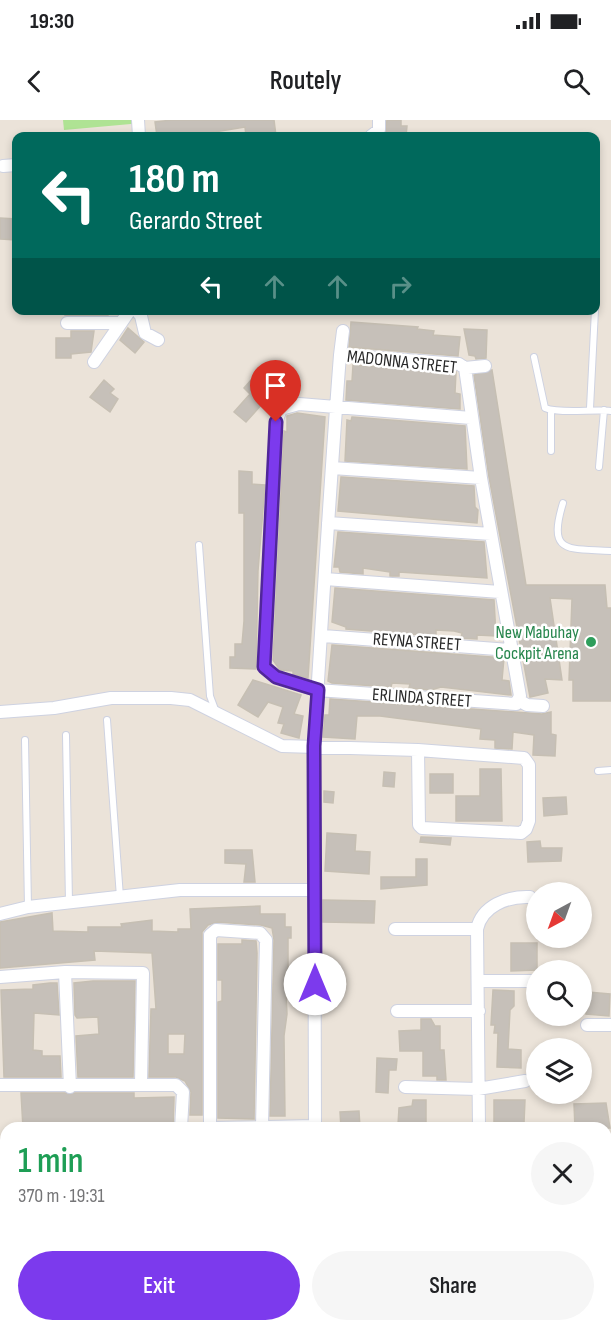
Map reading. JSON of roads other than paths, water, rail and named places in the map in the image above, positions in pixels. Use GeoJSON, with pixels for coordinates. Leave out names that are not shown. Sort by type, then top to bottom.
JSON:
{"type":"FeatureCollection","features":[{"type":"Feature","properties":{"kind":"street"},"geometry":{"type":"LineString","coordinates":[[3,166],[12,165]]}},
{"type":"Feature","properties":{"kind":"street"},"geometry":{"type":"LineString","coordinates":[[94,362],[127,315]]}},
{"type":"Feature","properties":{"kind":"street"},"geometry":{"type":"LineString","coordinates":[[140,315],[145,333],[158,340]]}},
{"type":"Feature","properties":{"kind":"street"},"geometry":{"type":"LineString","coordinates":[[67,323],[121,323]]}},
{"type":"Feature","properties":{"kind":"street"},"geometry":{"type":"LineString","coordinates":[[340,355],[343,331]]}},
{"type":"Feature","properties":{"kind":"street","name":"MADONNA STREET"},"geometry":{"type":"LineString","coordinates":[[315,1122],[314,746],[340,355],[459,364],[465,368],[490,534],[520,698]]}},
{"type":"Feature","properties":{"kind":"street"},"geometry":{"type":"LineString","coordinates":[[465,368],[485,366]]}},
{"type":"Feature","properties":{"kind":"street","name":"ERLINDA STREET"},"geometry":{"type":"LineString","coordinates":[[336,407],[289,405],[281,409],[276,422],[264,667],[276,677],[318,690],[516,704],[520,698],[527,705],[543,706]]}},
{"type":"Feature","properties":{"kind":"street"},"geometry":{"type":"LineString","coordinates":[[336,407],[471,418]]}},
{"type":"Feature","properties":{"kind":"street"},"geometry":{"type":"LineString","coordinates":[[332,468],[481,478]]}},
{"type":"Feature","properties":{"kind":"street"},"geometry":{"type":"LineString","coordinates":[[328,523],[490,534]]}},
{"type":"Feature","properties":{"kind":"street"},"geometry":{"type":"LineString","coordinates":[[325,579],[500,592]]}},
{"type":"Feature","properties":{"kind":"street","name":"REYNA STREET"},"geometry":{"type":"LineString","coordinates":[[323,636],[510,650]]}},
{"type":"Feature","properties":{"kind":"street"},"geometry":{"type":"LineString","coordinates":[[0,712],[54,708],[111,698],[171,698],[190,700],[282,746],[418,750],[524,758],[529,765],[526,830],[521,833],[422,828],[419,825],[418,750]]}},
{"type":"Feature","properties":{"kind":"street"},"geometry":{"type":"LineString","coordinates":[[0,914],[28,907],[180,890],[315,890]]}},
{"type":"Feature","properties":{"kind":"street"},"geometry":{"type":"LineString","coordinates":[[479,1122],[477,929],[479,920],[492,908],[510,898],[526,897]]}},
{"type":"Feature","properties":{"kind":"street"},"geometry":{"type":"LineString","coordinates":[[395,929],[477,929]]}},
{"type":"Feature","properties":{"kind":"street"},"geometry":{"type":"LineString","coordinates":[[208,1122],[210,935],[216,930],[260,933],[266,940],[262,1122]]}},
{"type":"Feature","properties":{"kind":"street"},"geometry":{"type":"LineString","coordinates":[[64,972],[70,1087]]}},
{"type":"Feature","properties":{"kind":"street"},"geometry":{"type":"LineString","coordinates":[[0,977],[64,972],[143,973],[141,1084]]}},
{"type":"Feature","properties":{"kind":"street"},"geometry":{"type":"LineString","coordinates":[[479,981],[526,981]]}},
{"type":"Feature","properties":{"kind":"street"},"geometry":{"type":"LineString","coordinates":[[397,1011],[479,1011]]}},
{"type":"Feature","properties":{"kind":"street"},"geometry":{"type":"LineString","coordinates":[[592,1025],[611,1025]]}},
{"type":"Feature","properties":{"kind":"street"},"geometry":{"type":"LineString","coordinates":[[405,1087],[478,1089],[525,1081]]}},
{"type":"Feature","properties":{"kind":"street"},"geometry":{"type":"LineString","coordinates":[[0,1085],[70,1087],[176,1085],[183,1092],[181,1122]]}},
{"type":"Feature","properties":{"kind":"lane"},"geometry":{"type":"LineString","coordinates":[[590,408],[595,315]]}},
{"type":"Feature","properties":{"kind":"lane"},"geometry":{"type":"LineString","coordinates":[[534,357],[545,408],[551,411],[590,408],[608,410],[599,467]]}},
{"type":"Feature","properties":{"kind":"lane"},"geometry":{"type":"LineString","coordinates":[[551,411],[551,451]]}},
{"type":"Feature","properties":{"kind":"lane"},"geometry":{"type":"LineString","coordinates":[[563,503],[555,529],[560,542],[571,549],[611,551]]}},
{"type":"Feature","properties":{"kind":"lane"},"geometry":{"type":"LineString","coordinates":[[199,545],[210,696],[217,715]]}},
{"type":"Feature","properties":{"kind":"lane"},"geometry":{"type":"LineString","coordinates":[[107,720],[120,898]]}},
{"type":"Feature","properties":{"kind":"lane"},"geometry":{"type":"LineString","coordinates":[[66,735],[69,903]]}},
{"type":"Feature","properties":{"kind":"lane"},"geometry":{"type":"LineString","coordinates":[[25,740],[28,907]]}},
{"type":"Feature","properties":{"kind":"lane"},"geometry":{"type":"LineString","coordinates":[[598,771],[611,770]]}},
{"type":"Feature","properties":{"kind":"place","name":"New Mabuhay Cockpit Arena"},"geometry":{"type":"Point","coordinates":[591,642]}}]}
